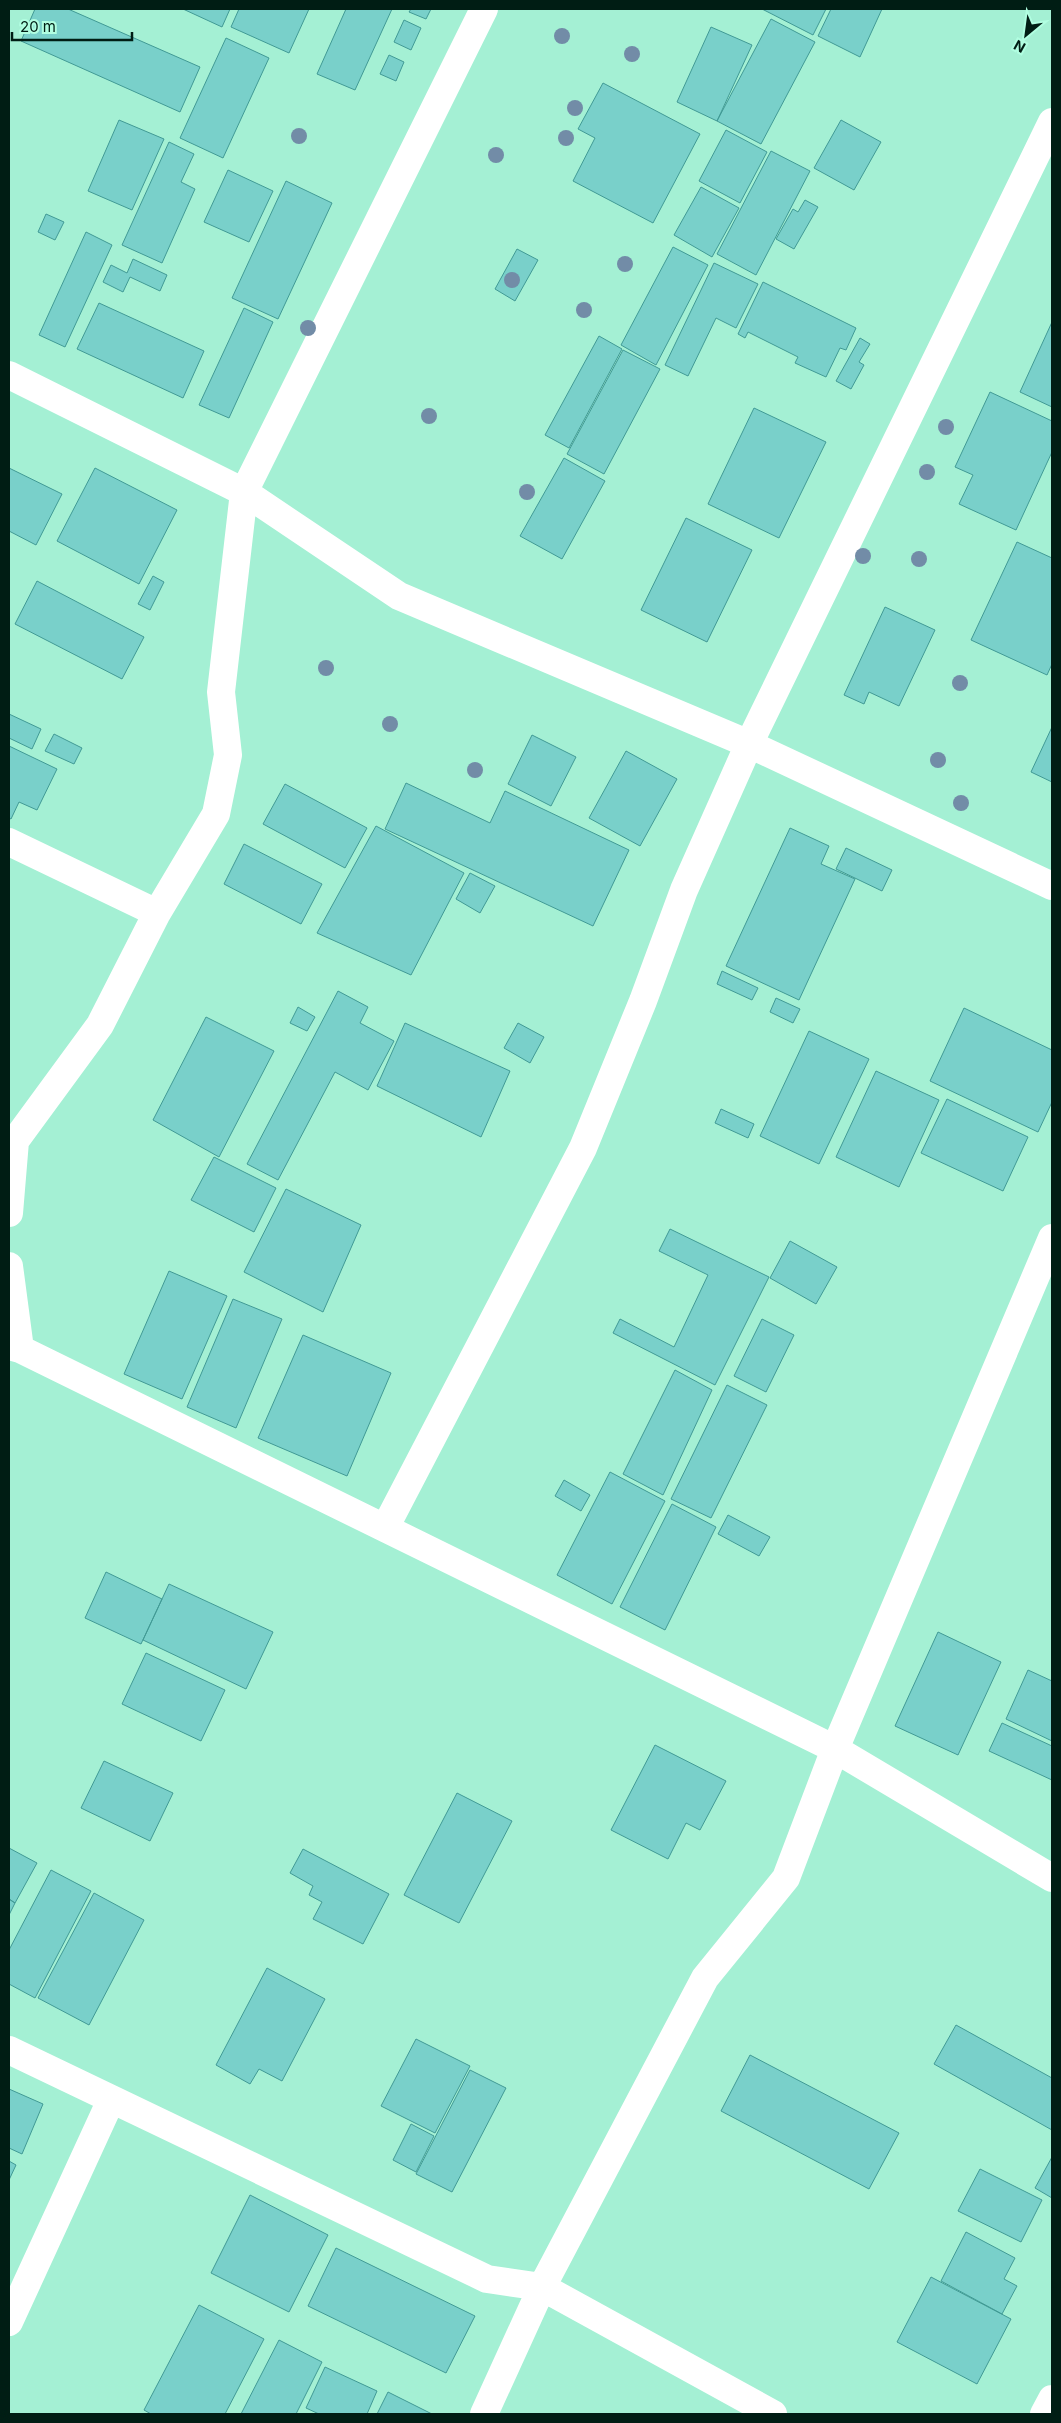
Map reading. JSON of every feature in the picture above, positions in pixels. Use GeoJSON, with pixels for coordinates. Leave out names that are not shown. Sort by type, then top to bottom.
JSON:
{"type":"FeatureCollection","features":[{"type":"Feature","properties":{"kind":"street"},"geometry":{"type":"LineString","coordinates":[[9,1213],[15,1142],[100,1025],[157,913],[216,814],[228,755],[221,692],[244,492],[484,9]]}},
{"type":"Feature","properties":{"kind":"street"},"geometry":{"type":"LineString","coordinates":[[384,1528],[583,1148],[643,1001],[684,890],[750,744],[1052,122]]}},
{"type":"Feature","properties":{"kind":"street"},"geometry":{"type":"LineString","coordinates":[[9,375],[244,492],[399,596],[750,744],[1052,886]]}},
{"type":"Feature","properties":{"kind":"street"},"geometry":{"type":"LineString","coordinates":[[9,842],[157,913]]}},
{"type":"Feature","properties":{"kind":"street"},"geometry":{"type":"LineString","coordinates":[[484,2414],[542,2287],[705,1978],[786,1878],[835,1748],[1052,1238]]}},
{"type":"Feature","properties":{"kind":"street"},"geometry":{"type":"LineString","coordinates":[[9,1266],[14,1347],[835,1748],[1052,1878]]}},
{"type":"Feature","properties":{"kind":"street"},"geometry":{"type":"LineString","coordinates":[[9,2050],[487,2279],[542,2287],[772,2414]]}},
{"type":"Feature","properties":{"kind":"street"},"geometry":{"type":"LineString","coordinates":[[9,2322],[111,2100]]}},
{"type":"Feature","properties":{"kind":"street"},"geometry":{"type":"LineString","coordinates":[[1044,2414],[1052,2399]]}},
{"type":"Feature","properties":{"kind":"building"},"geometry":{"type":"Polygon","coordinates":[[[35,9],[68,9],[200,67],[180,112],[21,41],[35,9]]]}},
{"type":"Feature","properties":{"kind":"building"},"geometry":{"type":"Polygon","coordinates":[[[183,9],[230,9],[222,27],[183,9]]]}},
{"type":"Feature","properties":{"kind":"building"},"geometry":{"type":"Polygon","coordinates":[[[239,9],[309,9],[289,53],[231,27],[239,9]]]}},
{"type":"Feature","properties":{"kind":"building"},"geometry":{"type":"Polygon","coordinates":[[[346,9],[392,9],[355,90],[317,74],[346,9]]]}},
{"type":"Feature","properties":{"kind":"building"},"geometry":{"type":"Polygon","coordinates":[[[411,9],[431,9],[426,19],[409,12],[411,9]]]}},
{"type":"Feature","properties":{"kind":"building"},"geometry":{"type":"Polygon","coordinates":[[[762,9],[826,9],[813,35],[762,9]]]}},
{"type":"Feature","properties":{"kind":"building"},"geometry":{"type":"Polygon","coordinates":[[[831,9],[882,9],[860,57],[818,36],[831,9]]]}},
{"type":"Feature","properties":{"kind":"building"},"geometry":{"type":"Polygon","coordinates":[[[771,19],[815,42],[761,144],[717,121],[771,19]]]}},
{"type":"Feature","properties":{"kind":"building"},"geometry":{"type":"Polygon","coordinates":[[[404,20],[421,28],[411,50],[394,42],[404,20]]]}},
{"type":"Feature","properties":{"kind":"building"},"geometry":{"type":"Polygon","coordinates":[[[711,27],[752,45],[717,121],[677,102],[711,27]]]}},
{"type":"Feature","properties":{"kind":"building"},"geometry":{"type":"Polygon","coordinates":[[[226,38],[269,58],[223,158],[180,138],[226,38]]]}},
{"type":"Feature","properties":{"kind":"building"},"geometry":{"type":"Polygon","coordinates":[[[389,55],[404,62],[396,81],[380,74],[389,55]]]}},
{"type":"Feature","properties":{"kind":"building"},"geometry":{"type":"Polygon","coordinates":[[[603,83],[700,134],[653,223],[573,181],[595,138],[578,129],[603,83]]]}},
{"type":"Feature","properties":{"kind":"building"},"geometry":{"type":"Polygon","coordinates":[[[119,120],[164,139],[132,210],[88,191],[119,120]]]}},
{"type":"Feature","properties":{"kind":"building"},"geometry":{"type":"Polygon","coordinates":[[[841,120],[881,142],[854,190],[814,168],[841,120]]]}},
{"type":"Feature","properties":{"kind":"building"},"geometry":{"type":"Polygon","coordinates":[[[726,130],[767,152],[740,203],[699,181],[726,130]]]}},
{"type":"Feature","properties":{"kind":"building"},"geometry":{"type":"Polygon","coordinates":[[[169,142],[194,154],[181,182],[195,189],[162,263],[122,245],[169,142]]]}},
{"type":"Feature","properties":{"kind":"building"},"geometry":{"type":"Polygon","coordinates":[[[771,151],[810,171],[756,275],[717,254],[771,151]]]}},
{"type":"Feature","properties":{"kind":"building"},"geometry":{"type":"Polygon","coordinates":[[[228,170],[273,191],[249,242],[204,222],[228,170]]]}},
{"type":"Feature","properties":{"kind":"building"},"geometry":{"type":"Polygon","coordinates":[[[286,181],[332,203],[278,319],[232,298],[286,181]]]}},
{"type":"Feature","properties":{"kind":"building"},"geometry":{"type":"Polygon","coordinates":[[[701,187],[739,208],[712,257],[674,235],[701,187]]]}},
{"type":"Feature","properties":{"kind":"building"},"geometry":{"type":"Polygon","coordinates":[[[805,200],[818,207],[794,249],[776,239],[793,209],[798,212],[805,200]]]}},
{"type":"Feature","properties":{"kind":"building"},"geometry":{"type":"Polygon","coordinates":[[[46,214],[64,222],[55,240],[38,232],[46,214]]]}},
{"type":"Feature","properties":{"kind":"building"},"geometry":{"type":"Polygon","coordinates":[[[86,232],[112,245],[65,347],[39,335],[86,232]]]}},
{"type":"Feature","properties":{"kind":"building"},"geometry":{"type":"Polygon","coordinates":[[[673,247],[708,265],[656,365],[621,345],[673,247]]]}},
{"type":"Feature","properties":{"kind":"building"},"geometry":{"type":"Polygon","coordinates":[[[517,249],[538,260],[515,301],[495,289],[517,249]]]}},
{"type":"Feature","properties":{"kind":"building"},"geometry":{"type":"Polygon","coordinates":[[[133,259],[167,275],[160,291],[130,277],[123,292],[103,282],[111,265],[127,273],[133,259]]]}},
{"type":"Feature","properties":{"kind":"building"},"geometry":{"type":"Polygon","coordinates":[[[714,263],[758,284],[736,328],[716,318],[688,376],[665,365],[714,263]]]}},
{"type":"Feature","properties":{"kind":"building"},"geometry":{"type":"Polygon","coordinates":[[[763,282],[856,328],[846,350],[840,348],[826,377],[795,363],[798,357],[748,332],[745,338],[738,334],[763,282]]]}},
{"type":"Feature","properties":{"kind":"building"},"geometry":{"type":"Polygon","coordinates":[[[99,303],[204,351],[183,398],[77,349],[99,303]]]}},
{"type":"Feature","properties":{"kind":"building"},"geometry":{"type":"Polygon","coordinates":[[[244,308],[273,322],[229,418],[199,405],[244,308]]]}},
{"type":"Feature","properties":{"kind":"building"},"geometry":{"type":"Polygon","coordinates":[[[1052,322],[1052,407],[1020,392],[1052,322]]]}},
{"type":"Feature","properties":{"kind":"building"},"geometry":{"type":"Polygon","coordinates":[[[599,336],[622,349],[569,448],[545,435],[599,336]]]}},
{"type":"Feature","properties":{"kind":"building"},"geometry":{"type":"Polygon","coordinates":[[[860,338],[870,344],[859,362],[864,365],[851,389],[836,381],[860,338]]]}},
{"type":"Feature","properties":{"kind":"building"},"geometry":{"type":"Polygon","coordinates":[[[623,350],[660,369],[604,474],[567,454],[623,350]]]}},
{"type":"Feature","properties":{"kind":"building"},"geometry":{"type":"Polygon","coordinates":[[[990,392],[1052,421],[1052,452],[1016,530],[959,504],[973,475],[955,467],[990,392]]]}},
{"type":"Feature","properties":{"kind":"building"},"geometry":{"type":"Polygon","coordinates":[[[754,408],[826,442],[779,538],[708,504],[754,408]]]}},
{"type":"Feature","properties":{"kind":"building"},"geometry":{"type":"Polygon","coordinates":[[[564,458],[605,481],[562,559],[520,536],[564,458]]]}},
{"type":"Feature","properties":{"kind":"building"},"geometry":{"type":"Polygon","coordinates":[[[9,468],[62,494],[36,545],[9,531],[9,468]]]}},
{"type":"Feature","properties":{"kind":"building"},"geometry":{"type":"Polygon","coordinates":[[[95,468],[177,510],[139,584],[57,541],[95,468]]]}},
{"type":"Feature","properties":{"kind":"building"},"geometry":{"type":"Polygon","coordinates":[[[686,518],[752,550],[707,642],[641,610],[686,518]]]}},
{"type":"Feature","properties":{"kind":"building"},"geometry":{"type":"Polygon","coordinates":[[[1017,542],[1052,558],[1052,664],[1047,675],[971,640],[1017,542]]]}},
{"type":"Feature","properties":{"kind":"building"},"geometry":{"type":"Polygon","coordinates":[[[153,576],[164,582],[150,610],[138,604],[153,576]]]}},
{"type":"Feature","properties":{"kind":"building"},"geometry":{"type":"Polygon","coordinates":[[[37,581],[144,637],[122,679],[15,624],[37,581]]]}},
{"type":"Feature","properties":{"kind":"building"},"geometry":{"type":"Polygon","coordinates":[[[885,607],[935,630],[899,706],[869,692],[864,704],[844,695],[885,607]]]}},
{"type":"Feature","properties":{"kind":"building"},"geometry":{"type":"Polygon","coordinates":[[[9,714],[41,729],[32,749],[9,738],[9,714]]]}},
{"type":"Feature","properties":{"kind":"building"},"geometry":{"type":"Polygon","coordinates":[[[1052,727],[1052,782],[1031,772],[1052,727]]]}},
{"type":"Feature","properties":{"kind":"building"},"geometry":{"type":"Polygon","coordinates":[[[54,734],[82,748],[74,764],[45,751],[54,734]]]}},
{"type":"Feature","properties":{"kind":"building"},"geometry":{"type":"Polygon","coordinates":[[[532,735],[576,757],[551,806],[508,784],[532,735]]]}},
{"type":"Feature","properties":{"kind":"building"},"geometry":{"type":"Polygon","coordinates":[[[9,746],[57,769],[37,810],[19,802],[11,819],[9,818],[9,746]]]}},
{"type":"Feature","properties":{"kind":"building"},"geometry":{"type":"Polygon","coordinates":[[[626,751],[677,779],[640,846],[589,818],[626,751]]]}},
{"type":"Feature","properties":{"kind":"building"},"geometry":{"type":"Polygon","coordinates":[[[406,783],[490,823],[505,791],[629,850],[593,926],[385,829],[406,783]]]}},
{"type":"Feature","properties":{"kind":"building"},"geometry":{"type":"Polygon","coordinates":[[[285,784],[367,828],[345,868],[263,824],[285,784]]]}},
{"type":"Feature","properties":{"kind":"building"},"geometry":{"type":"Polygon","coordinates":[[[376,826],[464,873],[411,975],[317,933],[376,826]]]}},
{"type":"Feature","properties":{"kind":"building"},"geometry":{"type":"Polygon","coordinates":[[[790,828],[829,846],[821,864],[855,879],[799,1000],[726,966],[790,828]]]}},
{"type":"Feature","properties":{"kind":"building"},"geometry":{"type":"Polygon","coordinates":[[[244,844],[322,884],[301,924],[224,884],[244,844]]]}},
{"type":"Feature","properties":{"kind":"building"},"geometry":{"type":"Polygon","coordinates":[[[846,848],[892,870],[882,891],[836,869],[846,848]]]}},
{"type":"Feature","properties":{"kind":"building"},"geometry":{"type":"Polygon","coordinates":[[[470,873],[495,886],[480,913],[456,899],[470,873]]]}},
{"type":"Feature","properties":{"kind":"building"},"geometry":{"type":"Polygon","coordinates":[[[722,971],[758,988],[752,1000],[717,984],[722,971]]]}},
{"type":"Feature","properties":{"kind":"building"},"geometry":{"type":"Polygon","coordinates":[[[338,991],[368,1007],[360,1023],[394,1041],[368,1090],[335,1072],[278,1180],[247,1164],[338,991]]]}},
{"type":"Feature","properties":{"kind":"building"},"geometry":{"type":"Polygon","coordinates":[[[776,998],[800,1009],[793,1023],[770,1012],[776,998]]]}},
{"type":"Feature","properties":{"kind":"building"},"geometry":{"type":"Polygon","coordinates":[[[298,1007],[315,1017],[307,1031],[290,1023],[298,1007]]]}},
{"type":"Feature","properties":{"kind":"building"},"geometry":{"type":"Polygon","coordinates":[[[964,1008],[1052,1050],[1052,1102],[1038,1132],[930,1081],[964,1008]]]}},
{"type":"Feature","properties":{"kind":"building"},"geometry":{"type":"Polygon","coordinates":[[[206,1017],[274,1051],[219,1157],[153,1120],[206,1017]]]}},
{"type":"Feature","properties":{"kind":"building"},"geometry":{"type":"Polygon","coordinates":[[[405,1023],[510,1071],[481,1137],[377,1086],[405,1023]]]}},
{"type":"Feature","properties":{"kind":"building"},"geometry":{"type":"Polygon","coordinates":[[[518,1023],[544,1037],[530,1063],[504,1048],[518,1023]]]}},
{"type":"Feature","properties":{"kind":"building"},"geometry":{"type":"Polygon","coordinates":[[[809,1031],[869,1059],[819,1164],[760,1136],[809,1031]]]}},
{"type":"Feature","properties":{"kind":"building"},"geometry":{"type":"Polygon","coordinates":[[[876,1071],[939,1100],[899,1187],[836,1157],[876,1071]]]}},
{"type":"Feature","properties":{"kind":"building"},"geometry":{"type":"Polygon","coordinates":[[[947,1099],[1028,1137],[1003,1191],[921,1153],[947,1099]]]}},
{"type":"Feature","properties":{"kind":"building"},"geometry":{"type":"Polygon","coordinates":[[[721,1109],[754,1124],[748,1138],[715,1123],[721,1109]]]}},
{"type":"Feature","properties":{"kind":"building"},"geometry":{"type":"Polygon","coordinates":[[[214,1157],[276,1188],[254,1232],[191,1200],[214,1157]]]}},
{"type":"Feature","properties":{"kind":"building"},"geometry":{"type":"Polygon","coordinates":[[[286,1189],[361,1225],[323,1312],[244,1272],[286,1189]]]}},
{"type":"Feature","properties":{"kind":"building"},"geometry":{"type":"Polygon","coordinates":[[[670,1229],[769,1277],[715,1385],[613,1333],[620,1319],[674,1347],[708,1275],[659,1251],[670,1229]]]}},
{"type":"Feature","properties":{"kind":"building"},"geometry":{"type":"Polygon","coordinates":[[[790,1241],[837,1267],[816,1304],[770,1278],[790,1241]]]}},
{"type":"Feature","properties":{"kind":"building"},"geometry":{"type":"Polygon","coordinates":[[[169,1271],[227,1296],[182,1399],[124,1374],[169,1271]]]}},
{"type":"Feature","properties":{"kind":"building"},"geometry":{"type":"Polygon","coordinates":[[[233,1299],[282,1319],[236,1428],[187,1407],[233,1299]]]}},
{"type":"Feature","properties":{"kind":"building"},"geometry":{"type":"Polygon","coordinates":[[[762,1319],[794,1335],[766,1392],[734,1376],[762,1319]]]}},
{"type":"Feature","properties":{"kind":"building"},"geometry":{"type":"Polygon","coordinates":[[[303,1335],[391,1373],[347,1476],[258,1438],[303,1335]]]}},
{"type":"Feature","properties":{"kind":"building"},"geometry":{"type":"Polygon","coordinates":[[[675,1370],[712,1390],[663,1495],[623,1474],[675,1370]]]}},
{"type":"Feature","properties":{"kind":"building"},"geometry":{"type":"Polygon","coordinates":[[[727,1385],[767,1405],[711,1518],[671,1499],[727,1385]]]}},
{"type":"Feature","properties":{"kind":"building"},"geometry":{"type":"Polygon","coordinates":[[[610,1472],[665,1501],[612,1604],[557,1575],[610,1472]]]}},
{"type":"Feature","properties":{"kind":"building"},"geometry":{"type":"Polygon","coordinates":[[[564,1480],[590,1495],[581,1511],[555,1496],[564,1480]]]}},
{"type":"Feature","properties":{"kind":"building"},"geometry":{"type":"Polygon","coordinates":[[[672,1504],[716,1527],[665,1630],[620,1607],[672,1504]]]}},
{"type":"Feature","properties":{"kind":"building"},"geometry":{"type":"Polygon","coordinates":[[[728,1515],[770,1537],[759,1556],[718,1534],[728,1515]]]}},
{"type":"Feature","properties":{"kind":"building"},"geometry":{"type":"Polygon","coordinates":[[[106,1572],[162,1599],[141,1644],[85,1618],[106,1572]]]}},
{"type":"Feature","properties":{"kind":"building"},"geometry":{"type":"Polygon","coordinates":[[[169,1584],[273,1632],[246,1689],[143,1640],[169,1584]]]}},
{"type":"Feature","properties":{"kind":"building"},"geometry":{"type":"Polygon","coordinates":[[[938,1632],[1001,1662],[958,1755],[895,1726],[938,1632]]]}},
{"type":"Feature","properties":{"kind":"building"},"geometry":{"type":"Polygon","coordinates":[[[146,1653],[225,1690],[201,1741],[122,1704],[146,1653]]]}},
{"type":"Feature","properties":{"kind":"building"},"geometry":{"type":"Polygon","coordinates":[[[1028,1670],[1052,1681],[1052,1741],[1006,1719],[1028,1670]]]}},
{"type":"Feature","properties":{"kind":"building"},"geometry":{"type":"Polygon","coordinates":[[[1002,1723],[1052,1746],[1052,1780],[989,1751],[1002,1723]]]}},
{"type":"Feature","properties":{"kind":"building"},"geometry":{"type":"Polygon","coordinates":[[[655,1745],[726,1781],[700,1830],[686,1823],[668,1859],[611,1830],[655,1745]]]}},
{"type":"Feature","properties":{"kind":"building"},"geometry":{"type":"Polygon","coordinates":[[[104,1761],[173,1793],[150,1841],[81,1808],[104,1761]]]}},
{"type":"Feature","properties":{"kind":"building"},"geometry":{"type":"Polygon","coordinates":[[[457,1793],[512,1821],[459,1923],[404,1895],[457,1793]]]}},
{"type":"Feature","properties":{"kind":"building"},"geometry":{"type":"Polygon","coordinates":[[[9,1848],[37,1863],[15,1903],[9,1899],[9,1848]]]}},
{"type":"Feature","properties":{"kind":"building"},"geometry":{"type":"Polygon","coordinates":[[[303,1849],[389,1894],[363,1944],[313,1919],[322,1902],[309,1895],[313,1886],[290,1873],[303,1849]]]}},
{"type":"Feature","properties":{"kind":"building"},"geometry":{"type":"Polygon","coordinates":[[[51,1870],[91,1891],[35,1998],[9,1984],[9,1950],[51,1870]]]}},
{"type":"Feature","properties":{"kind":"building"},"geometry":{"type":"Polygon","coordinates":[[[94,1893],[144,1920],[89,2025],[38,1998],[94,1893]]]}},
{"type":"Feature","properties":{"kind":"building"},"geometry":{"type":"Polygon","coordinates":[[[9,1899],[15,1903],[9,1915],[9,1899]]]}},
{"type":"Feature","properties":{"kind":"building"},"geometry":{"type":"Polygon","coordinates":[[[267,1968],[325,1999],[282,2081],[259,2069],[250,2084],[216,2065],[267,1968]]]}},
{"type":"Feature","properties":{"kind":"building"},"geometry":{"type":"Polygon","coordinates":[[[956,2025],[1052,2078],[1052,2130],[934,2064],[956,2025]]]}},
{"type":"Feature","properties":{"kind":"building"},"geometry":{"type":"Polygon","coordinates":[[[416,2039],[470,2066],[435,2133],[381,2106],[416,2039]]]}},
{"type":"Feature","properties":{"kind":"building"},"geometry":{"type":"Polygon","coordinates":[[[750,2055],[899,2133],[869,2189],[721,2111],[750,2055]]]}},
{"type":"Feature","properties":{"kind":"building"},"geometry":{"type":"Polygon","coordinates":[[[470,2070],[506,2088],[452,2192],[416,2174],[470,2070]]]}},
{"type":"Feature","properties":{"kind":"building"},"geometry":{"type":"Polygon","coordinates":[[[9,2089],[43,2104],[22,2154],[9,2148],[9,2089]]]}},
{"type":"Feature","properties":{"kind":"building"},"geometry":{"type":"Polygon","coordinates":[[[411,2124],[434,2136],[416,2172],[393,2160],[411,2124]]]}},
{"type":"Feature","properties":{"kind":"building"},"geometry":{"type":"Polygon","coordinates":[[[1052,2157],[1052,2198],[1035,2188],[1052,2157]]]}},
{"type":"Feature","properties":{"kind":"building"},"geometry":{"type":"Polygon","coordinates":[[[9,2161],[16,2165],[9,2180],[9,2161]]]}},
{"type":"Feature","properties":{"kind":"building"},"geometry":{"type":"Polygon","coordinates":[[[980,2169],[1042,2200],[1021,2242],[958,2211],[980,2169]]]}},
{"type":"Feature","properties":{"kind":"building"},"geometry":{"type":"Polygon","coordinates":[[[250,2195],[328,2235],[289,2312],[211,2273],[250,2195]]]}},
{"type":"Feature","properties":{"kind":"building"},"geometry":{"type":"Polygon","coordinates":[[[966,2232],[1015,2258],[1004,2279],[1017,2286],[1002,2314],[941,2281],[966,2232]]]}},
{"type":"Feature","properties":{"kind":"building"},"geometry":{"type":"Polygon","coordinates":[[[336,2248],[475,2316],[446,2373],[308,2306],[336,2248]]]}},
{"type":"Feature","properties":{"kind":"building"},"geometry":{"type":"Polygon","coordinates":[[[931,2277],[1011,2319],[977,2384],[897,2342],[931,2277]]]}},
{"type":"Feature","properties":{"kind":"building"},"geometry":{"type":"Polygon","coordinates":[[[199,2305],[264,2339],[225,2414],[151,2414],[144,2410],[199,2305]]]}},
{"type":"Feature","properties":{"kind":"building"},"geometry":{"type":"Polygon","coordinates":[[[279,2340],[322,2362],[296,2414],[241,2414],[279,2340]]]}},
{"type":"Feature","properties":{"kind":"building"},"geometry":{"type":"Polygon","coordinates":[[[325,2367],[377,2391],[367,2414],[319,2414],[306,2408],[325,2367]]]}},
{"type":"Feature","properties":{"kind":"building"},"geometry":{"type":"Polygon","coordinates":[[[388,2392],[432,2414],[377,2414],[388,2392]]]}}]}
